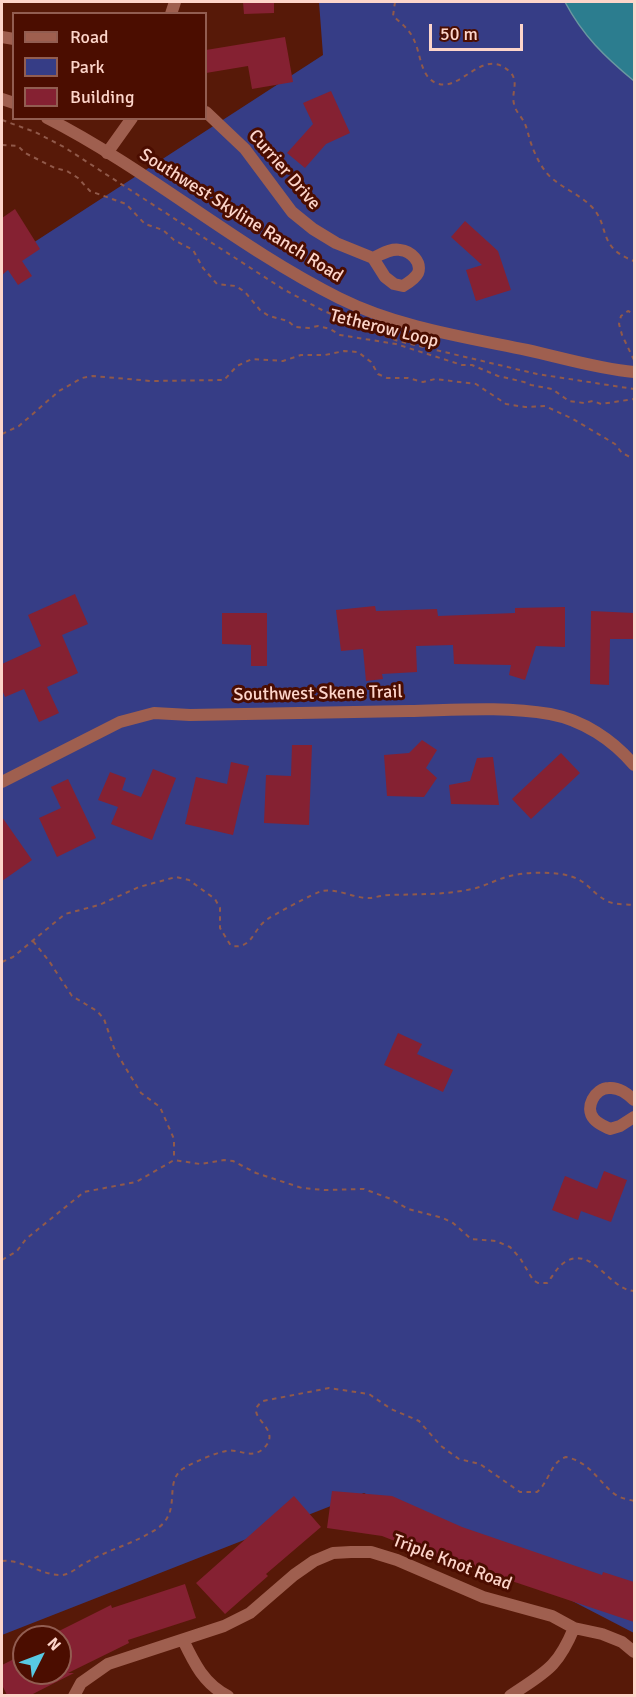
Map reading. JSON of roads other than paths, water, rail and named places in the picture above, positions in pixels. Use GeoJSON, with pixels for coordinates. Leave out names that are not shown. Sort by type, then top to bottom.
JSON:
{"type":"FeatureCollection","features":[{"type":"Feature","properties":{"kind":"street","name":"Currier Drive"},"geometry":{"type":"LineString","coordinates":[[207,113],[245,149],[292,212],[313,230],[336,243],[373,258]]}},
{"type":"Feature","properties":{"kind":"street","name":"Southwest Skyline Ranch Road"},"geometry":{"type":"LineString","coordinates":[[50,120],[107,153],[295,273],[340,298],[377,314],[438,332],[634,372]]}},
{"type":"Feature","properties":{"kind":"street"},"geometry":{"type":"LineString","coordinates":[[107,153],[129,120]]}},
{"type":"Feature","properties":{"kind":"street","name":"Southwest Skene Trail"},"geometry":{"type":"LineString","coordinates":[[2,782],[120,722],[154,713],[190,715],[478,710],[551,714],[576,722],[595,732],[622,750],[634,765]]}},
{"type":"Feature","properties":{"kind":"street"},"geometry":{"type":"LineString","coordinates":[[634,1100],[620,1090],[608,1088],[599,1092],[591,1101],[590,1110],[593,1119],[610,1129],[634,1117]]}},
{"type":"Feature","properties":{"kind":"street","name":"Triple Knot Road"},"geometry":{"type":"LineString","coordinates":[[74,1695],[81,1683],[108,1664],[224,1626],[250,1613],[314,1561],[333,1553],[351,1551],[371,1552],[397,1560],[483,1597],[552,1616],[573,1628],[602,1634],[622,1642],[634,1652]]}},
{"type":"Feature","properties":{"kind":"street"},"geometry":{"type":"LineString","coordinates":[[510,1695],[552,1668],[565,1649],[573,1628]]}},
{"type":"Feature","properties":{"kind":"street"},"geometry":{"type":"LineString","coordinates":[[183,1640],[206,1681],[228,1695]]}},
{"type":"Feature","properties":{"kind":"water"},"geometry":{"type":"Polygon","coordinates":[[[565,2],[634,2],[634,81],[595,45],[565,2]]]}}]}
